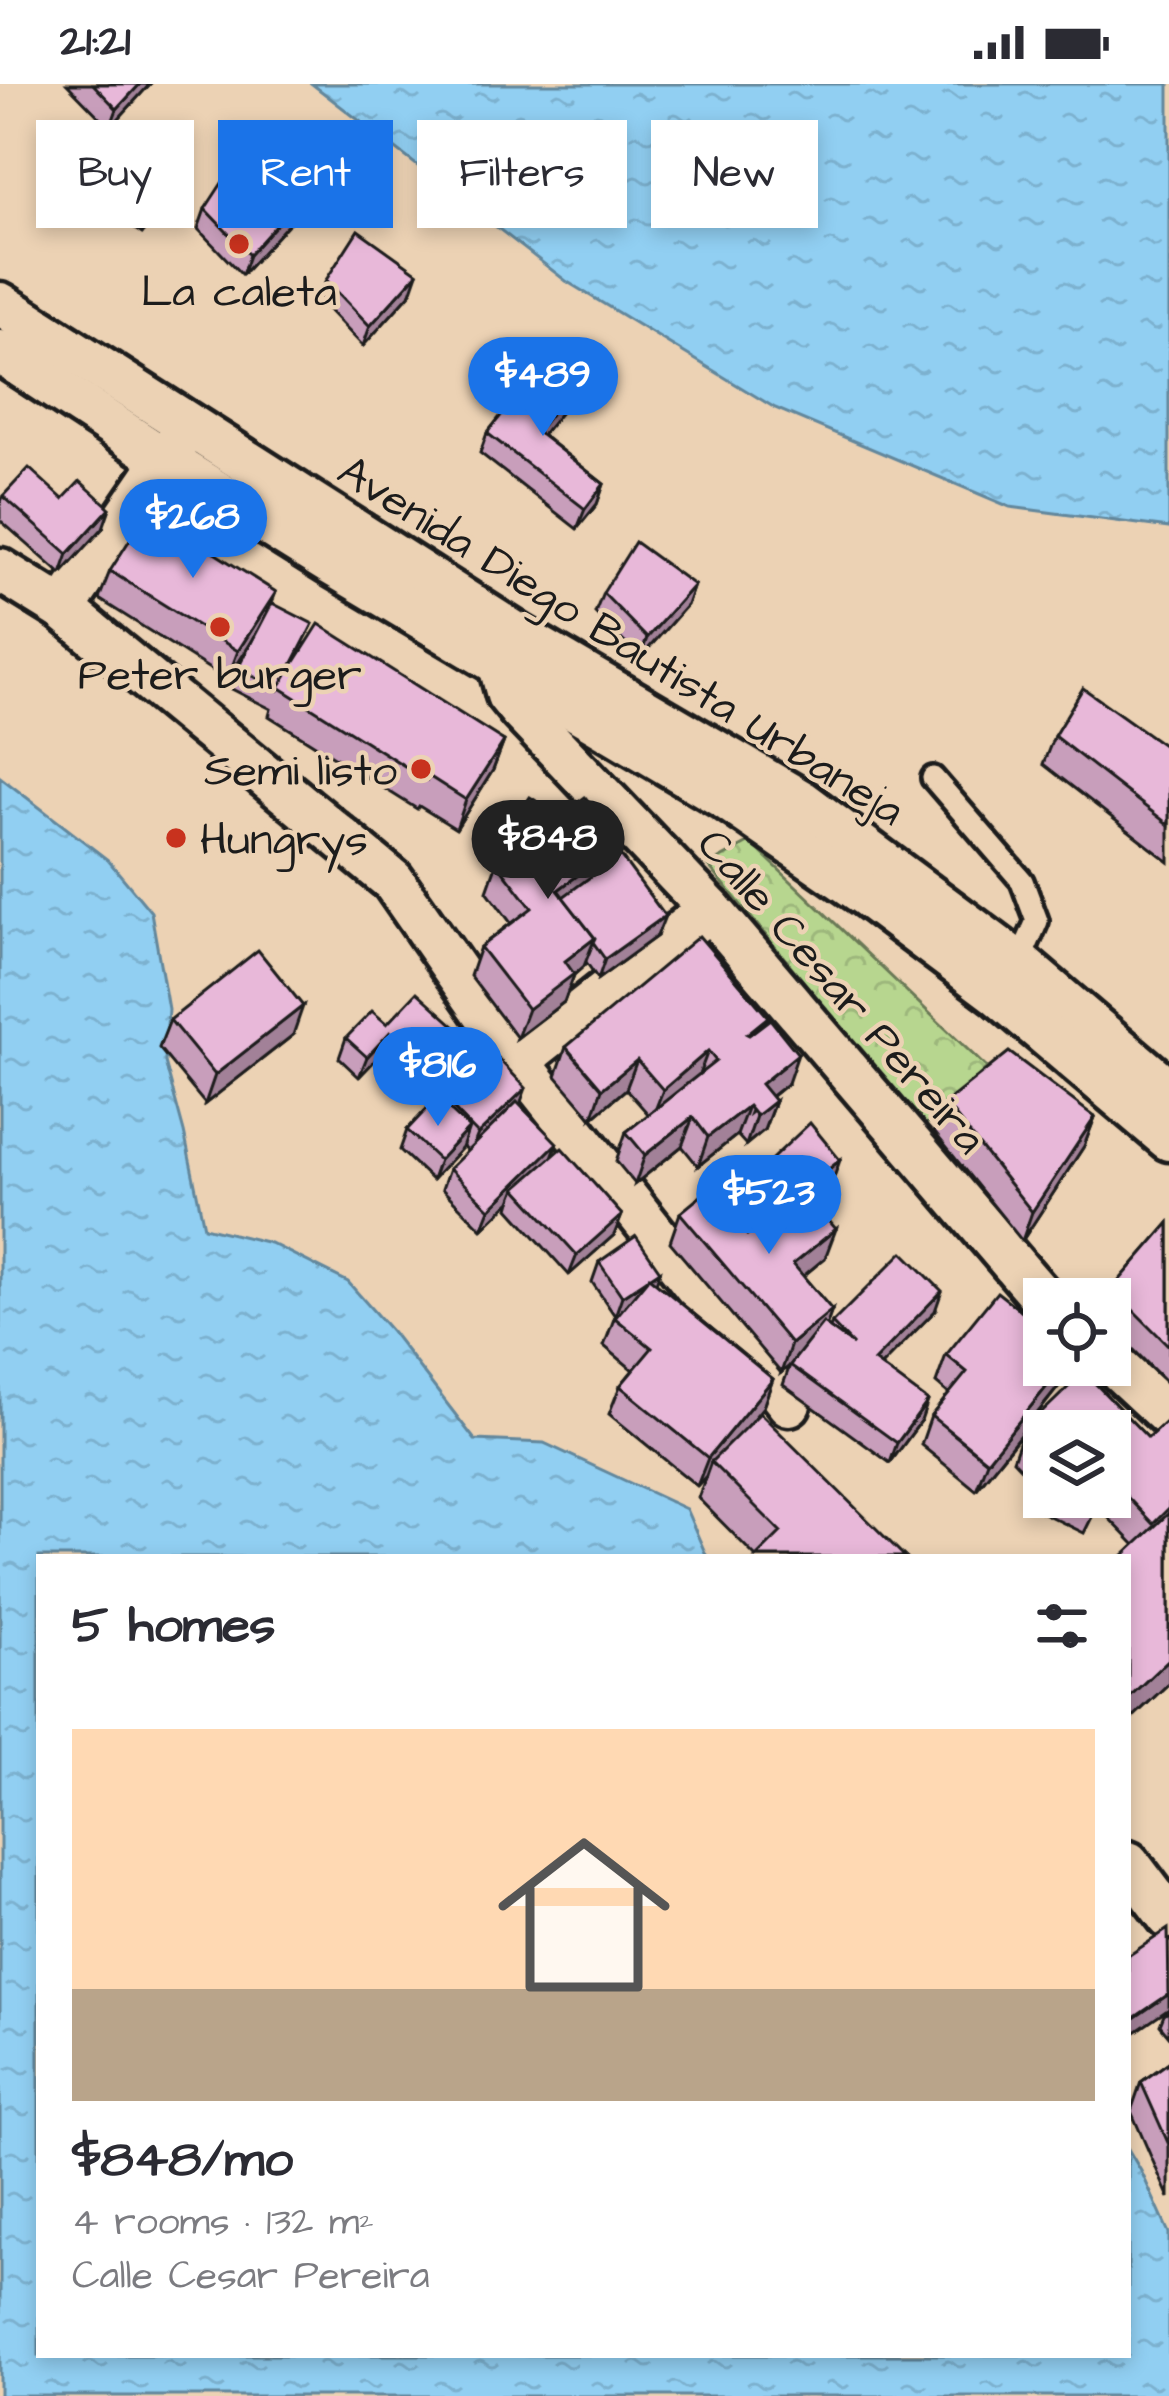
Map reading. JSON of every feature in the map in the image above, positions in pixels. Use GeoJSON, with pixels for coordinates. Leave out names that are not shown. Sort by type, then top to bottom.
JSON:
{"type":"FeatureCollection","features":[{"type":"Feature","properties":{"kind":"street","name":"Avenida Diego Bautista Urbaneja"},"geometry":{"type":"LineString","coordinates":[[0,304],[189,425],[505,648]]}},
{"type":"Feature","properties":{"kind":"street","name":"Avenida Diego Bautista Urbaneja"},"geometry":{"type":"LineString","coordinates":[[0,352],[165,460],[505,648],[802,802],[1009,979],[1169,1139]]}},
{"type":"Feature","properties":{"kind":"street"},"geometry":{"type":"LineString","coordinates":[[63,609],[189,425]]}},
{"type":"Feature","properties":{"kind":"street"},"geometry":{"type":"LineString","coordinates":[[0,570],[63,609],[393,881],[518,1061],[789,1404]]}},
{"type":"Feature","properties":{"kind":"street","name":"Calle Cesar Pereira"},"geometry":{"type":"LineString","coordinates":[[505,648],[508,695],[521,711],[710,909],[1025,1278]]}},
{"type":"Feature","properties":{"kind":"street"},"geometry":{"type":"LineString","coordinates":[[518,1061],[710,909]]}},
{"type":"Feature","properties":{"kind":"street","name":"Avenida Diego Bautista Urbaneja"},"geometry":{"type":"LineString","coordinates":[[1009,979],[1169,1090]]}},
{"type":"Feature","properties":{"kind":"street"},"geometry":{"type":"LineString","coordinates":[[1131,1381],[1169,1416]]}},
{"type":"Feature","properties":{"kind":"street"},"geometry":{"type":"LineString","coordinates":[[1131,1866],[1169,1917]]}},
{"type":"Feature","properties":{"kind":"lane"},"geometry":{"type":"LineString","coordinates":[[933,778],[1022,881],[1037,921],[1009,979]]}},
{"type":"Feature","properties":{"kind":"green space"},"geometry":{"type":"Polygon","coordinates":[[[750,842],[987,1068],[923,1127],[708,865],[750,842]]]}},
{"type":"Feature","properties":{"kind":"water"},"geometry":{"type":"Polygon","coordinates":[[[312,84],[1169,84],[1169,528],[1010,507],[775,408],[566,281],[498,228],[627,228],[627,120],[417,120],[417,165],[393,147],[393,120],[358,120],[312,84]]]}},
{"type":"Feature","properties":{"kind":"water"},"geometry":{"type":"Polygon","coordinates":[[[0,777],[108,860],[151,912],[168,1009],[165,1062],[204,1227],[270,1243],[348,1282],[475,1440],[544,1443],[686,1509],[706,1554],[36,1554],[36,2358],[1131,2358],[1131,2154],[1169,2233],[1169,2396],[0,2396],[0,777]]]}},
{"type":"Feature","properties":{"kind":"building"},"geometry":{"type":"Polygon","coordinates":[[[93,84],[140,84],[117,109],[93,84]]]}},
{"type":"Feature","properties":{"kind":"building"},"geometry":{"type":"Polygon","coordinates":[[[218,189],[218,223],[205,209],[218,189]]]}},
{"type":"Feature","properties":{"kind":"building"},"geometry":{"type":"Polygon","coordinates":[[[223,228],[273,228],[249,255],[223,228]]]}},
{"type":"Feature","properties":{"kind":"building"},"geometry":{"type":"Polygon","coordinates":[[[358,230],[418,273],[370,326],[326,280],[358,230]]]}},
{"type":"Feature","properties":{"kind":"building"},"geometry":{"type":"Polygon","coordinates":[[[538,369],[568,392],[536,431],[604,484],[585,509],[487,433],[538,369]]]}},
{"type":"Feature","properties":{"kind":"building"},"geometry":{"type":"Polygon","coordinates":[[[29,468],[63,499],[80,481],[110,508],[68,554],[3,496],[29,468]]]}},
{"type":"Feature","properties":{"kind":"building"},"geometry":{"type":"Polygon","coordinates":[[[148,511],[276,592],[238,651],[110,571],[148,511]]]}},
{"type":"Feature","properties":{"kind":"building"},"geometry":{"type":"Polygon","coordinates":[[[635,542],[694,585],[647,638],[603,593],[635,542]]]}},
{"type":"Feature","properties":{"kind":"building"},"geometry":{"type":"Polygon","coordinates":[[[272,603],[313,624],[279,690],[238,668],[272,603]]]}},
{"type":"Feature","properties":{"kind":"building"},"geometry":{"type":"Polygon","coordinates":[[[319,624],[504,741],[466,800],[279,687],[319,624]]]}},
{"type":"Feature","properties":{"kind":"building"},"geometry":{"type":"Polygon","coordinates":[[[1083,688],[1169,749],[1169,825],[1054,736],[1083,688]]]}},
{"type":"Feature","properties":{"kind":"building"},"geometry":{"type":"Polygon","coordinates":[[[530,797],[557,814],[514,850],[501,841],[530,797]]]}},
{"type":"Feature","properties":{"kind":"building"},"geometry":{"type":"Polygon","coordinates":[[[585,797],[621,843],[558,890],[595,938],[565,961],[574,974],[528,1009],[480,947],[532,908],[497,863],[585,797]]]}},
{"type":"Feature","properties":{"kind":"building"},"geometry":{"type":"Polygon","coordinates":[[[620,855],[665,916],[605,959],[563,897],[620,855]]]}},
{"type":"Feature","properties":{"kind":"building"},"geometry":{"type":"Polygon","coordinates":[[[699,936],[768,1017],[747,1034],[770,1019],[798,1054],[761,1084],[775,1101],[756,1116],[748,1106],[708,1137],[693,1117],[645,1155],[626,1132],[716,1061],[708,1051],[663,1090],[637,1060],[602,1089],[566,1047],[699,936]]]}},
{"type":"Feature","properties":{"kind":"building"},"geometry":{"type":"Polygon","coordinates":[[[258,950],[303,1006],[215,1075],[170,1020],[258,950]]]}},
{"type":"Feature","properties":{"kind":"building"},"geometry":{"type":"Polygon","coordinates":[[[417,992],[476,1045],[444,1081],[390,1032],[367,1057],[346,1038],[372,1011],[387,1024],[417,992]]]}},
{"type":"Feature","properties":{"kind":"building"},"geometry":{"type":"Polygon","coordinates":[[[1009,1052],[1095,1117],[1032,1212],[945,1103],[1009,1052]]]}},
{"type":"Feature","properties":{"kind":"building"},"geometry":{"type":"Polygon","coordinates":[[[493,1053],[526,1088],[478,1134],[444,1099],[493,1053]]]}},
{"type":"Feature","properties":{"kind":"building"},"geometry":{"type":"Polygon","coordinates":[[[437,1098],[469,1128],[439,1160],[407,1130],[437,1098]]]}},
{"type":"Feature","properties":{"kind":"building"},"geometry":{"type":"Polygon","coordinates":[[[517,1102],[557,1143],[490,1209],[449,1169],[517,1102]]]}},
{"type":"Feature","properties":{"kind":"building"},"geometry":{"type":"Polygon","coordinates":[[[810,1123],[840,1160],[747,1235],[722,1206],[810,1123]]]}},
{"type":"Feature","properties":{"kind":"building"},"geometry":{"type":"Polygon","coordinates":[[[562,1148],[622,1215],[577,1255],[516,1188],[562,1148]]]}},
{"type":"Feature","properties":{"kind":"building"},"geometry":{"type":"Polygon","coordinates":[[[802,1189],[836,1229],[793,1264],[832,1310],[791,1344],[680,1213],[708,1190],[747,1235],[802,1189]]]}},
{"type":"Feature","properties":{"kind":"building"},"geometry":{"type":"Polygon","coordinates":[[[1169,1223],[1169,1346],[1131,1308],[1131,1278],[1122,1278],[1169,1223]]]}},
{"type":"Feature","properties":{"kind":"building"},"geometry":{"type":"Polygon","coordinates":[[[636,1236],[660,1271],[622,1296],[599,1262],[636,1236]]]}},
{"type":"Feature","properties":{"kind":"building"},"geometry":{"type":"Polygon","coordinates":[[[903,1252],[942,1291],[874,1361],[928,1401],[897,1443],[790,1365],[823,1323],[853,1345],[832,1323],[903,1252]]]}},
{"type":"Feature","properties":{"kind":"building"},"geometry":{"type":"Polygon","coordinates":[[[649,1277],[773,1379],[708,1458],[620,1386],[652,1348],[615,1318],[649,1277]]]}},
{"type":"Feature","properties":{"kind":"building"},"geometry":{"type":"Polygon","coordinates":[[[997,1292],[1023,1312],[1023,1386],[1047,1386],[1023,1410],[987,1461],[931,1416],[967,1372],[946,1355],[997,1292]]]}},
{"type":"Feature","properties":{"kind":"building"},"geometry":{"type":"Polygon","coordinates":[[[1070,1386],[1098,1386],[1121,1410],[1045,1410],[1070,1386]]]}},
{"type":"Feature","properties":{"kind":"building"},"geometry":{"type":"Polygon","coordinates":[[[760,1413],[902,1554],[759,1554],[781,1532],[711,1462],[760,1413]]]}},
{"type":"Feature","properties":{"kind":"building"},"geometry":{"type":"Polygon","coordinates":[[[1169,1419],[1169,1508],[1153,1524],[1131,1501],[1131,1420],[1148,1438],[1169,1419]]]}},
{"type":"Feature","properties":{"kind":"building"},"geometry":{"type":"Polygon","coordinates":[[[1169,1513],[1169,1659],[1131,1695],[1131,1554],[1125,1554],[1169,1513]]]}},
{"type":"Feature","properties":{"kind":"building"},"geometry":{"type":"Polygon","coordinates":[[[1168,1929],[1169,1994],[1131,2020],[1131,1954],[1168,1929]]]}},
{"type":"Feature","properties":{"kind":"building"},"geometry":{"type":"Polygon","coordinates":[[[1169,2062],[1169,2145],[1141,2082],[1169,2062]]]}},
{"type":"Feature","properties":{"kind":"place","name":"La caleta"},"geometry":{"type":"Point","coordinates":[239,244]}},
{"type":"Feature","properties":{"kind":"place","name":"Peter burger"},"geometry":{"type":"Point","coordinates":[220,627]}},
{"type":"Feature","properties":{"kind":"place","name":"Semi listo"},"geometry":{"type":"Point","coordinates":[421,769]}},
{"type":"Feature","properties":{"kind":"place","name":"Hungrys"},"geometry":{"type":"Point","coordinates":[176,838]}}]}
